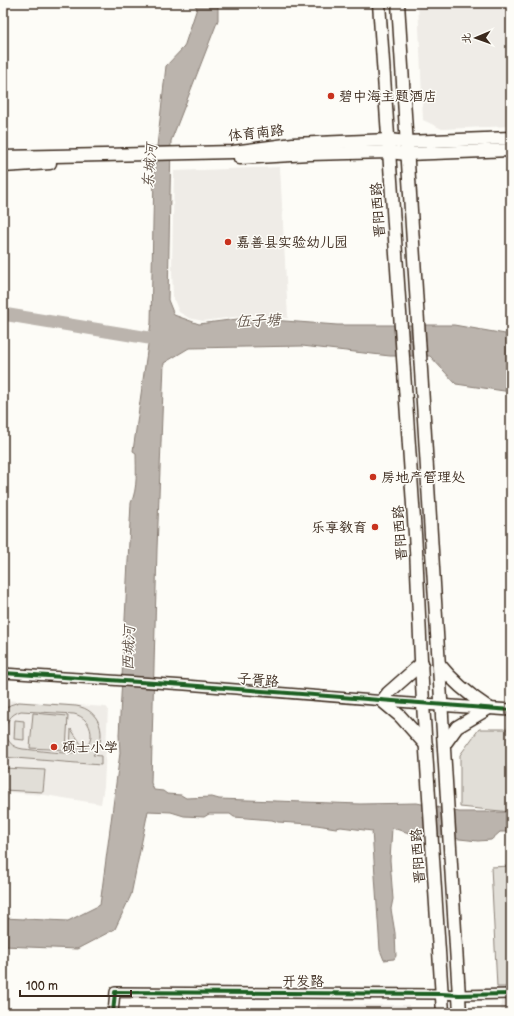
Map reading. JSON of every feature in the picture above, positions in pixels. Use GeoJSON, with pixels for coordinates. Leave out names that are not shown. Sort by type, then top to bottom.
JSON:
{"type":"FeatureCollection","features":[{"type":"Feature","properties":{"kind":"main road","name":"晋阳西路"},"geometry":{"type":"LineString","coordinates":[[380,3],[416,549],[426,745],[443,1013]]}},
{"type":"Feature","properties":{"kind":"main road"},"geometry":{"type":"LineString","coordinates":[[398,3],[460,1013]]}},
{"type":"Feature","properties":{"kind":"main road","name":"体育南路"},"geometry":{"type":"LineString","coordinates":[[3,157],[136,158],[389,152],[407,148],[511,138]]}},
{"type":"Feature","properties":{"kind":"main road","name":"体育南路"},"geometry":{"type":"LineString","coordinates":[[196,156],[293,144],[389,140],[407,148],[511,150]]}},
{"type":"Feature","properties":{"kind":"main road","name":"体育南路"},"geometry":{"type":"LineString","coordinates":[[3,166],[69,162],[101,163],[136,158]]}},
{"type":"Feature","properties":{"kind":"main road"},"geometry":{"type":"LineString","coordinates":[[422,663],[388,693],[382,701],[400,716],[426,745]]}},
{"type":"Feature","properties":{"kind":"main road"},"geometry":{"type":"LineString","coordinates":[[439,664],[461,689],[488,708],[457,726],[444,745]]}},
{"type":"Feature","properties":{"kind":"street","name":"子胥路"},"geometry":{"type":"LineString","coordinates":[[3,673],[159,683],[511,710]]}},
{"type":"Feature","properties":{"kind":"street","name":"开发路"},"geometry":{"type":"LineString","coordinates":[[113,1013],[115,992],[459,995],[511,994]]}},
{"type":"Feature","properties":{"kind":"shaded area"},"geometry":{"type":"Polygon","coordinates":[[[418,3],[511,3],[511,126],[442,129],[423,120],[418,3]]]}},
{"type":"Feature","properties":{"kind":"shaded area","name":"嘉善县实验幼儿园"},"geometry":{"type":"Polygon","coordinates":[[[280,167],[288,318],[250,315],[203,321],[189,318],[179,312],[173,297],[172,269],[174,171],[280,167]]]}},
{"type":"Feature","properties":{"kind":"shaded area","name":"硕士小学"},"geometry":{"type":"Polygon","coordinates":[[[3,700],[106,707],[108,709],[104,786],[101,804],[45,795],[3,792],[3,700]]]}},
{"type":"Feature","properties":{"kind":"shaded area"},"geometry":{"type":"Polygon","coordinates":[[[19,702],[76,706],[91,712],[100,725],[100,740],[98,748],[93,755],[101,756],[101,765],[3,757],[3,711],[10,705],[19,702]],[[21,711],[14,714],[9,719],[6,725],[7,737],[10,743],[15,747],[23,749],[59,753],[77,752],[84,749],[88,745],[91,739],[91,733],[86,721],[74,714],[21,711]]]}},
{"type":"Feature","properties":{"kind":"shaded area"},"geometry":{"type":"Polygon","coordinates":[[[33,713],[68,716],[66,750],[30,748],[33,713]]]}},
{"type":"Feature","properties":{"kind":"shaded area"},"geometry":{"type":"Polygon","coordinates":[[[15,720],[24,721],[24,740],[14,739],[15,720]]]}},
{"type":"Feature","properties":{"kind":"shaded area"},"geometry":{"type":"Polygon","coordinates":[[[71,729],[83,747],[70,751],[71,729]]]}},
{"type":"Feature","properties":{"kind":"shaded area"},"geometry":{"type":"Polygon","coordinates":[[[479,729],[511,729],[511,812],[460,807],[460,755],[479,729]]]}},
{"type":"Feature","properties":{"kind":"shaded area"},"geometry":{"type":"Polygon","coordinates":[[[3,768],[45,770],[43,792],[3,790],[3,768]]]}},
{"type":"Feature","properties":{"kind":"shaded area"},"geometry":{"type":"Polygon","coordinates":[[[511,866],[511,987],[497,987],[491,867],[511,866]]]}},
{"type":"Feature","properties":{"kind":"shaded area"},"geometry":{"type":"Polygon","coordinates":[[[501,1000],[511,1001],[511,1013],[501,1013],[501,1000]]]}},
{"type":"Feature","properties":{"kind":"shaded area"},"geometry":{"type":"Polygon","coordinates":[[[317,1005],[409,1005],[409,1013],[316,1013],[317,1005]]]}},
{"type":"Feature","properties":{"kind":"water","name":"西城河"},"geometry":{"type":"Polygon","coordinates":[[[193,3],[218,3],[218,20],[171,141],[168,300],[174,315],[199,324],[245,318],[337,325],[454,325],[511,335],[511,392],[456,384],[430,356],[390,356],[302,346],[189,348],[164,363],[157,549],[151,783],[154,790],[163,791],[167,794],[181,795],[186,798],[212,797],[219,799],[360,804],[417,803],[459,812],[511,812],[511,832],[500,832],[491,840],[478,841],[413,834],[392,828],[390,860],[393,899],[391,909],[395,933],[396,956],[394,959],[384,960],[380,950],[372,831],[234,817],[230,814],[209,814],[204,817],[184,816],[171,812],[148,811],[131,895],[115,929],[77,949],[3,946],[3,918],[68,921],[100,905],[120,753],[119,735],[131,503],[135,491],[136,478],[136,453],[133,451],[151,323],[154,173],[166,66],[184,47],[197,8],[193,3]]]}},
{"type":"Feature","properties":{"kind":"waterway","name":"伍子塘"},"geometry":{"type":"LineString","coordinates":[[3,314],[161,340],[167,339]]}},
{"type":"Feature","properties":{"kind":"cycle path"},"geometry":{"type":"LineString","coordinates":[[3,673],[185,685],[511,710]]}},
{"type":"Feature","properties":{"kind":"cycle path"},"geometry":{"type":"LineString","coordinates":[[113,1013],[115,992],[459,995],[511,994]]}},
{"type":"Feature","properties":{"kind":"place","name":"碧中海主题酒店"},"geometry":{"type":"Point","coordinates":[331,96]}},
{"type":"Feature","properties":{"kind":"place","name":"嘉善县实验幼儿园"},"geometry":{"type":"Point","coordinates":[228,242]}},
{"type":"Feature","properties":{"kind":"place","name":"房地产管理处"},"geometry":{"type":"Point","coordinates":[373,477]}},
{"type":"Feature","properties":{"kind":"place","name":"乐享教育"},"geometry":{"type":"Point","coordinates":[375,527]}},
{"type":"Feature","properties":{"kind":"place","name":"硕士小学"},"geometry":{"type":"Point","coordinates":[54,747]}},
{"type":"Feature","properties":{"kind":"water label","name":"东城河"},"geometry":{"type":"Point","coordinates":[150,166]}}]}
